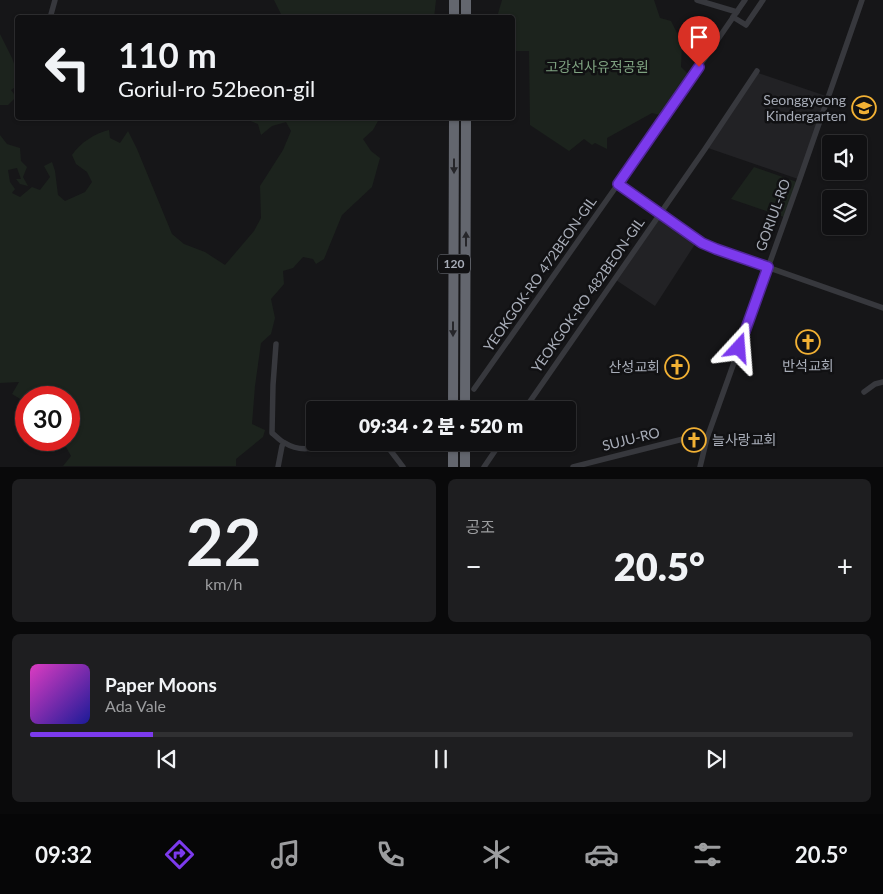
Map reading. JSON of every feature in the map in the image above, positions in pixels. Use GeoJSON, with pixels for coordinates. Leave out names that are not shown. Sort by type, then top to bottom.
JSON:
{"type":"FeatureCollection","features":[{"type":"Feature","properties":{"kind":"highway"},"geometry":{"type":"LineString","coordinates":[[454,0],[454,15]]}},
{"type":"Feature","properties":{"kind":"highway"},"geometry":{"type":"LineString","coordinates":[[466,0],[466,15]]}},
{"type":"Feature","properties":{"kind":"highway","name":"120"},"geometry":{"type":"LineString","coordinates":[[453,401],[454,120]]}},
{"type":"Feature","properties":{"kind":"highway","name":"120"},"geometry":{"type":"LineString","coordinates":[[465,401],[466,120]]}},
{"type":"Feature","properties":{"kind":"highway"},"geometry":{"type":"LineString","coordinates":[[453,451],[453,466]]}},
{"type":"Feature","properties":{"kind":"highway"},"geometry":{"type":"LineString","coordinates":[[465,451],[465,466]]}},
{"type":"Feature","properties":{"kind":"street"},"geometry":{"type":"LineString","coordinates":[[51,15],[55,0]]}},
{"type":"Feature","properties":{"kind":"street"},"geometry":{"type":"LineString","coordinates":[[698,0],[735,14],[746,25],[763,0]]}},
{"type":"Feature","properties":{"kind":"street","name":"YEOKGOK-RO 472BEON-GIL"},"geometry":{"type":"LineString","coordinates":[[474,389],[745,0]]}},
{"type":"Feature","properties":{"kind":"street","name":"GORIUL-RO"},"geometry":{"type":"LineString","coordinates":[[700,466],[707,438],[862,0]]}},
{"type":"Feature","properties":{"kind":"street","name":"YEOKGOK-RO 482BEON-GIL"},"geometry":{"type":"LineString","coordinates":[[530,401],[757,71]]}},
{"type":"Feature","properties":{"kind":"street"},"geometry":{"type":"LineString","coordinates":[[618,184],[702,243],[883,308]]}},
{"type":"Feature","properties":{"kind":"street"},"geometry":{"type":"LineString","coordinates":[[276,344],[272,433],[284,443],[296,448],[306,449]]}},
{"type":"Feature","properties":{"kind":"street"},"geometry":{"type":"LineString","coordinates":[[864,392],[875,384],[883,382]]}},
{"type":"Feature","properties":{"kind":"street","name":"SUJU-RO"},"geometry":{"type":"LineString","coordinates":[[573,466],[591,464],[695,436],[707,438]]}},
{"type":"Feature","properties":{"kind":"street"},"geometry":{"type":"LineString","coordinates":[[278,466],[284,443]]}},
{"type":"Feature","properties":{"kind":"street"},"geometry":{"type":"LineString","coordinates":[[392,451],[402,466]]}},
{"type":"Feature","properties":{"kind":"street"},"geometry":{"type":"LineString","coordinates":[[484,466],[495,451]]}},
{"type":"Feature","properties":{"kind":"shaded area"},"geometry":{"type":"Polygon","coordinates":[[[758,73],[826,96],[798,179],[708,148],[758,73]]]}},
{"type":"Feature","properties":{"kind":"shaded area"},"geometry":{"type":"Polygon","coordinates":[[[660,215],[697,241],[655,306],[616,280],[660,215]]]}},
{"type":"Feature","properties":{"kind":"green space"},"geometry":{"type":"Polygon","coordinates":[[[274,0],[436,0],[434,15],[281,14],[274,0]]]}},
{"type":"Feature","properties":{"kind":"green space","name":"고강선사유적공원"},"geometry":{"type":"Polygon","coordinates":[[[502,0],[654,0],[660,18],[671,21],[682,43],[681,67],[689,75],[660,115],[652,113],[607,138],[607,149],[595,143],[592,145],[584,139],[569,151],[530,125],[529,51],[515,51],[515,15],[498,15],[502,0]]]}},
{"type":"Feature","properties":{"kind":"green space"},"geometry":{"type":"Polygon","coordinates":[[[0,34],[15,66],[15,90],[14,88],[11,90],[15,98],[8,105],[0,105],[0,34]]]}},
{"type":"Feature","properties":{"kind":"green space"},"geometry":{"type":"Polygon","coordinates":[[[248,120],[378,120],[373,130],[363,139],[371,151],[380,158],[372,187],[342,215],[324,259],[316,264],[313,259],[303,257],[293,268],[283,271],[284,284],[271,299],[275,318],[271,334],[261,343],[252,424],[265,430],[263,437],[236,459],[236,466],[63,466],[71,456],[68,451],[80,451],[80,386],[17,386],[19,382],[0,383],[0,135],[7,144],[20,148],[21,161],[27,167],[23,177],[28,186],[20,184],[16,179],[21,179],[17,168],[8,170],[10,182],[15,189],[12,193],[20,197],[32,187],[40,190],[50,177],[44,166],[52,162],[58,195],[65,201],[85,192],[92,182],[87,172],[76,164],[72,155],[75,151],[93,136],[104,131],[109,130],[110,138],[120,143],[128,131],[172,234],[184,244],[205,252],[225,265],[254,231],[261,218],[260,186],[283,150],[291,131],[286,122],[272,126],[261,135],[258,124],[248,120]]]}},
{"type":"Feature","properties":{"kind":"green space"},"geometry":{"type":"Polygon","coordinates":[[[754,167],[797,182],[784,217],[731,199],[754,167]]]}},
{"type":"Feature","properties":{"kind":"place","name":"Seonggyeong Kindergarten"},"geometry":{"type":"Point","coordinates":[864,108]}},
{"type":"Feature","properties":{"kind":"place","name":"반석교회"},"geometry":{"type":"Point","coordinates":[808,342]}},
{"type":"Feature","properties":{"kind":"place","name":"산성교회"},"geometry":{"type":"Point","coordinates":[677,367]}},
{"type":"Feature","properties":{"kind":"place","name":"늘사랑교회"},"geometry":{"type":"Point","coordinates":[694,440]}},
{"type":"Feature","properties":{"kind":"route"},"geometry":{"type":"LineString","coordinates":[[699,67],[618,184],[702,243],[768,267],[739,348]]}}]}
